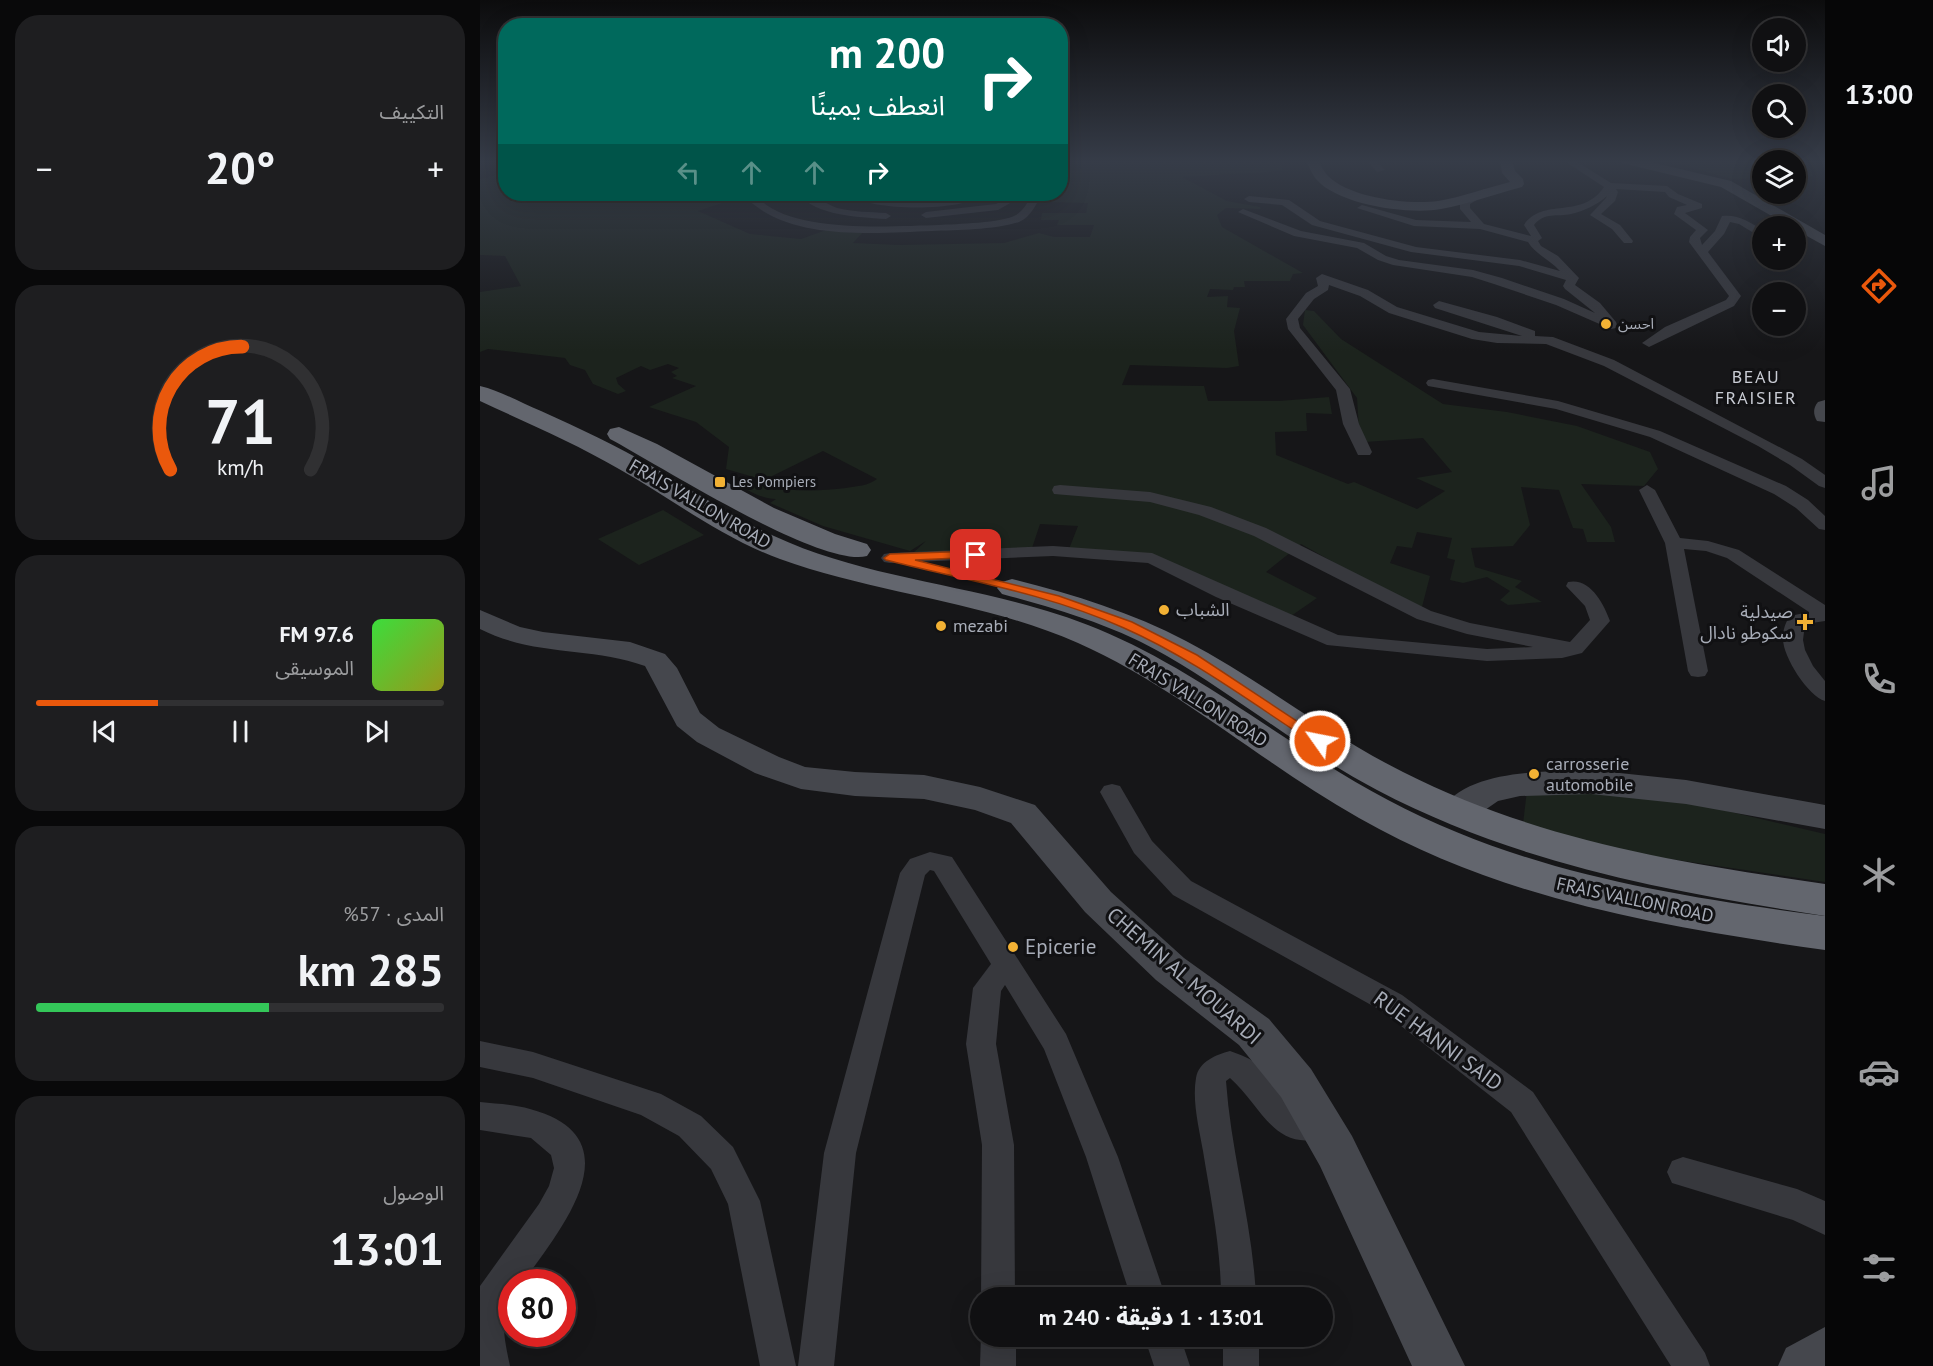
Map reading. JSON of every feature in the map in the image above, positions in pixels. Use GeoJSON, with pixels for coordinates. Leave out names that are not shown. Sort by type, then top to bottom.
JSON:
{"type":"FeatureCollection","features":[{"type":"Feature","properties":{"kind":"highway","name":"FRAIS VALLON ROAD"},"geometry":{"type":"LineString","coordinates":[[480,372],[642,446],[780,523],[820,539],[1054,599],[1128,625],[1192,658],[1344,756],[1391,782],[1457,812],[1556,847],[1615,863],[1695,880],[1825,900]]}},
{"type":"Feature","properties":{"kind":"highway","name":"FRAIS VALLON ROAD"},"geometry":{"type":"LineString","coordinates":[[480,393],[615,456],[704,510],[777,548],[837,567],[996,605],[1067,627],[1101,641],[1160,671],[1328,782],[1384,815],[1446,845],[1511,870],[1579,890],[1707,915],[1825,933]]}},
{"type":"Feature","properties":{"kind":"street"},"geometry":{"type":"LineString","coordinates":[[812,224],[832,228],[865,230],[968,227],[988,224]]}},
{"type":"Feature","properties":{"kind":"street"},"geometry":{"type":"LineString","coordinates":[[1272,224],[1298,234],[1360,245],[1383,241]]}},
{"type":"Feature","properties":{"kind":"street"},"geometry":{"type":"LineString","coordinates":[[1319,224],[1415,250],[1520,263],[1573,278]]}},
{"type":"Feature","properties":{"kind":"street"},"geometry":{"type":"LineString","coordinates":[[1430,224],[1480,226],[1532,240],[1537,248],[1554,258],[1573,278]]}},
{"type":"Feature","properties":{"kind":"street"},"geometry":{"type":"LineString","coordinates":[[1530,224],[1537,238],[1532,240]]}},
{"type":"Feature","properties":{"kind":"street"},"geometry":{"type":"LineString","coordinates":[[1610,224],[1628,241]]}},
{"type":"Feature","properties":{"kind":"street"},"geometry":{"type":"LineString","coordinates":[[1649,343],[1670,330],[1730,303],[1735,296],[1694,242],[1695,237],[1703,230],[1692,224]]}},
{"type":"Feature","properties":{"kind":"street"},"geometry":{"type":"LineString","coordinates":[[1703,251],[1725,224]]}},
{"type":"Feature","properties":{"kind":"street"},"geometry":{"type":"LineString","coordinates":[[1806,232],[1825,241]]}},
{"type":"Feature","properties":{"kind":"street"},"geometry":{"type":"LineString","coordinates":[[1360,245],[1382,258],[1397,262],[1463,272],[1498,281],[1560,302],[1611,325],[1596,306],[1569,285],[1573,278]]}},
{"type":"Feature","properties":{"kind":"street"},"geometry":{"type":"LineString","coordinates":[[1364,452],[1351,424],[1343,389],[1294,328],[1292,318],[1310,296],[1324,287],[1322,278],[1364,293],[1393,310],[1477,336],[1497,339],[1548,340]]}},
{"type":"Feature","properties":{"kind":"street"},"geometry":{"type":"LineString","coordinates":[[1439,306],[1492,320],[1610,363],[1763,443],[1796,462],[1825,483]]}},
{"type":"Feature","properties":{"kind":"street"},"geometry":{"type":"LineString","coordinates":[[1433,383],[1558,405],[1655,434],[1780,490],[1802,504],[1825,525]]}},
{"type":"Feature","properties":{"kind":"street"},"geometry":{"type":"LineString","coordinates":[[1825,406],[1825,416]]}},
{"type":"Feature","properties":{"kind":"street"},"geometry":{"type":"LineString","coordinates":[[1060,490],[1150,497],[1205,511],[1260,532],[1424,615],[1467,628],[1575,649]]}},
{"type":"Feature","properties":{"kind":"street"},"geometry":{"type":"LineString","coordinates":[[1647,490],[1674,543],[1698,671]]}},
{"type":"Feature","properties":{"kind":"street"},"geometry":{"type":"LineString","coordinates":[[1674,543],[1708,546],[1734,554],[1825,615]]}},
{"type":"Feature","properties":{"kind":"street"},"geometry":{"type":"LineString","coordinates":[[890,558],[1053,551],[1152,558],[1223,593],[1334,641],[1487,655],[1563,652],[1575,649],[1600,621],[1594,604],[1575,586]]}},
{"type":"Feature","properties":{"kind":"street"},"geometry":{"type":"LineString","coordinates":[[1825,615],[1797,620],[1791,630],[1792,645],[1808,673],[1825,694]]}},
{"type":"Feature","properties":{"kind":"street","name":"CHEMIN AL MOUARDI"},"geometry":{"type":"LineString","coordinates":[[480,618],[510,633],[543,641],[630,651],[650,657],[662,668],[688,719],[708,735],[767,765],[801,778],[924,788],[980,799],[1023,814],[1098,902],[1170,969],[1254,1032],[1296,1083],[1351,1181],[1439,1366]]}},
{"type":"Feature","properties":{"kind":"street"},"geometry":{"type":"LineString","coordinates":[[1457,812],[1487,792],[1520,784],[1591,782],[1686,792],[1825,817]]}},
{"type":"Feature","properties":{"kind":"street","name":"RUE HANNI SAID"},"geometry":{"type":"LineString","coordinates":[[1112,792],[1143,847],[1182,888],[1392,1003],[1522,1102],[1692,1366]]}},
{"type":"Feature","properties":{"kind":"street"},"geometry":{"type":"LineString","coordinates":[[816,1366],[840,1153],[916,867],[929,861],[943,864],[1056,1042],[1102,1157],[1145,1287]]}},
{"type":"Feature","properties":{"kind":"street"},"geometry":{"type":"LineString","coordinates":[[998,1287],[998,1145],[981,1044],[987,988],[998,973],[1010,968]]}},
{"type":"Feature","properties":{"kind":"street"},"geometry":{"type":"LineString","coordinates":[[480,1054],[533,1065],[650,1104],[690,1126],[722,1158],[744,1201],[778,1366]]}},
{"type":"Feature","properties":{"kind":"street"},"geometry":{"type":"LineString","coordinates":[[1239,1287],[1238,1265],[1213,1118],[1211,1077],[1225,1066],[1238,1068],[1251,1077],[1280,1116],[1303,1126],[1320,1125]]}},
{"type":"Feature","properties":{"kind":"street"},"geometry":{"type":"LineString","coordinates":[[480,1116],[546,1129],[557,1137],[565,1148],[570,1171],[564,1193],[557,1205],[539,1234],[504,1276],[489,1305],[485,1334],[492,1366]]}},
{"type":"Feature","properties":{"kind":"street"},"geometry":{"type":"LineString","coordinates":[[1683,1172],[1797,1205],[1825,1218]]}},
{"type":"Feature","properties":{"kind":"street"},"geometry":{"type":"LineString","coordinates":[[998,1347],[998,1366]]}},
{"type":"Feature","properties":{"kind":"street"},"geometry":{"type":"LineString","coordinates":[[1166,1347],[1172,1366]]}},
{"type":"Feature","properties":{"kind":"street"},"geometry":{"type":"LineString","coordinates":[[1241,1347],[1241,1366]]}},
{"type":"Feature","properties":{"kind":"street"},"geometry":{"type":"LineString","coordinates":[[1804,1366],[1825,1353]]}},
{"type":"Feature","properties":{"kind":"shaded area"},"geometry":{"type":"Polygon","coordinates":[[[480,224],[727,224],[750,234],[801,239],[832,228],[865,230],[853,243],[899,245],[1004,243],[1039,233],[1054,237],[1090,237],[1094,225],[1057,225],[1221,224],[1222,227],[1303,273],[1293,274],[1290,281],[1244,281],[1245,287],[1234,287],[1233,290],[1210,289],[1207,297],[1228,296],[1227,307],[1240,308],[1234,331],[1239,366],[1227,368],[1130,365],[1122,385],[1204,386],[1208,401],[1279,401],[1329,397],[1332,414],[1306,413],[1307,431],[1275,432],[1276,455],[1348,484],[1354,482],[1417,509],[1445,491],[1416,478],[1452,472],[1423,438],[1365,442],[1359,429],[1357,398],[1303,325],[1305,310],[1314,311],[1341,339],[1443,404],[1507,412],[1577,426],[1650,452],[1658,469],[1644,486],[1581,484],[1611,527],[1615,542],[1587,542],[1583,529],[1573,528],[1559,490],[1521,487],[1530,525],[1513,546],[1471,548],[1475,567],[1522,581],[1515,587],[1542,602],[1508,605],[1500,600],[1510,591],[1487,577],[1463,583],[1450,580],[1455,560],[1447,558],[1452,538],[1417,532],[1412,548],[1397,546],[1390,563],[1430,576],[1422,607],[1385,591],[1301,544],[1266,572],[1317,598],[1291,616],[1141,558],[1069,549],[1078,526],[1040,524],[1031,551],[971,547],[928,555],[913,553],[926,541],[910,551],[823,526],[770,503],[776,499],[747,490],[731,478],[789,490],[846,488],[870,483],[877,479],[823,451],[764,480],[726,469],[729,447],[696,422],[649,407],[696,386],[672,378],[677,376],[671,372],[679,368],[668,364],[650,370],[641,366],[616,378],[618,384],[626,391],[618,394],[593,384],[585,370],[570,365],[565,358],[488,349],[480,352],[480,292],[521,286],[505,256],[480,255],[480,224]]]}},
{"type":"Feature","properties":{"kind":"shaded area"},"geometry":{"type":"Polygon","coordinates":[[[663,510],[704,535],[639,565],[598,539],[663,510]]]}},
{"type":"Feature","properties":{"kind":"shaded area"},"geometry":{"type":"Polygon","coordinates":[[[1527,790],[1667,797],[1825,834],[1825,882],[1637,854],[1523,824],[1527,790]]]}},
{"type":"Feature","properties":{"kind":"place","name":"احسن"},"geometry":{"type":"Point","coordinates":[1606,324]}},
{"type":"Feature","properties":{"kind":"place","name":"Les Pompiers"},"geometry":{"type":"Point","coordinates":[720,482]}},
{"type":"Feature","properties":{"kind":"place","name":"الشباب"},"geometry":{"type":"Point","coordinates":[1164,610]}},
{"type":"Feature","properties":{"kind":"place","name":"صيدلية سكوطو نادال"},"geometry":{"type":"Point","coordinates":[1805,622]}},
{"type":"Feature","properties":{"kind":"place","name":"mezabi"},"geometry":{"type":"Point","coordinates":[941,626]}},
{"type":"Feature","properties":{"kind":"place","name":"carrosserie automobile"},"geometry":{"type":"Point","coordinates":[1534,774]}},
{"type":"Feature","properties":{"kind":"place","name":"Epicerie"},"geometry":{"type":"Point","coordinates":[1013,947]}},
{"type":"Feature","properties":{"kind":"district","name":"BEAU FRAISIER"},"geometry":{"type":"Point","coordinates":[1756,388]}},
{"type":"Feature","properties":{"kind":"route"},"geometry":{"type":"LineString","coordinates":[[976,555],[890,558],[1002,585],[1098,612],[1177,649],[1320,741]]}}]}
